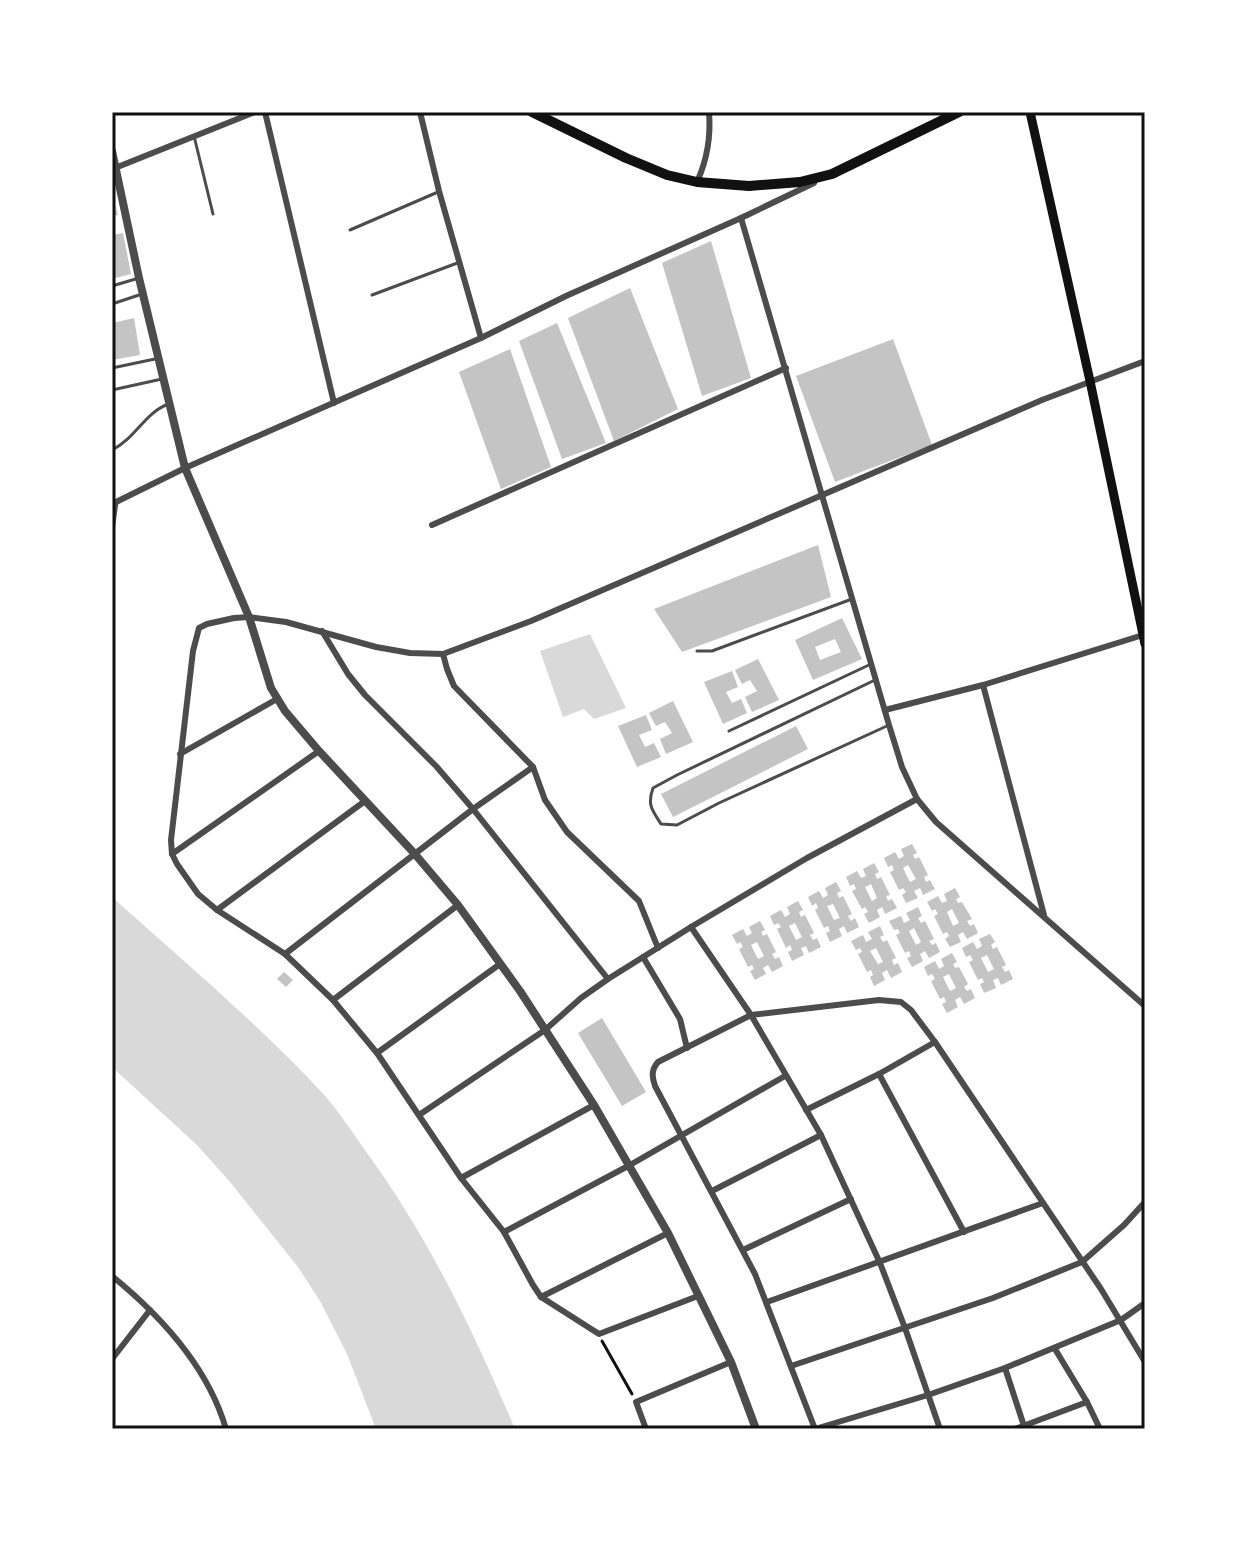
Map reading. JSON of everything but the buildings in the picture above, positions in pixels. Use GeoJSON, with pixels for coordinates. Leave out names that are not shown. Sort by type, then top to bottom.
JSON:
{"type":"FeatureCollection","features":[{"type":"Feature","properties":{"kind":"main road"},"geometry":{"type":"LineString","coordinates":[[532,112],[667,175],[736,186],[769,186],[832,174],[959,112]]}},
{"type":"Feature","properties":{"kind":"main road"},"geometry":{"type":"LineString","coordinates":[[1030,112],[1144,640]]}},
{"type":"Feature","properties":{"kind":"street"},"geometry":{"type":"LineString","coordinates":[[115,168],[236,115],[255,112]]}},
{"type":"Feature","properties":{"kind":"street"},"geometry":{"type":"LineString","coordinates":[[265,112],[334,403]]}},
{"type":"Feature","properties":{"kind":"street"},"geometry":{"type":"LineString","coordinates":[[420,112],[481,338]]}},
{"type":"Feature","properties":{"kind":"street"},"geometry":{"type":"LineString","coordinates":[[697,182],[708,146],[709,112]]}},
{"type":"Feature","properties":{"kind":"street"},"geometry":{"type":"LineString","coordinates":[[112,154],[142,294],[185,468],[249,617],[262,663],[277,699],[319,751],[458,905],[545,1030],[594,1105],[668,1233],[731,1362],[756,1429]]}},
{"type":"Feature","properties":{"kind":"street"},"geometry":{"type":"LineString","coordinates":[[114,503],[265,432],[481,338],[832,174]]}},
{"type":"Feature","properties":{"kind":"street"},"geometry":{"type":"LineString","coordinates":[[741,218],[889,725],[902,767],[917,799],[957,842],[1145,1006]]}},
{"type":"Feature","properties":{"kind":"street"},"geometry":{"type":"LineString","coordinates":[[698,1296],[599,1334],[541,1297],[504,1232],[461,1178],[377,1053],[333,1000],[285,954],[217,910],[187,880],[172,854],[171,840],[193,651],[199,628],[249,617],[286,622],[376,647],[410,653],[443,654],[531,621],[1090,381],[1145,361]]}},
{"type":"Feature","properties":{"kind":"street"},"geometry":{"type":"LineString","coordinates":[[432,525],[786,368]]}},
{"type":"Feature","properties":{"kind":"street"},"geometry":{"type":"LineString","coordinates":[[322,631],[365,695],[436,766],[473,809],[608,979]]}},
{"type":"Feature","properties":{"kind":"street"},"geometry":{"type":"LineString","coordinates":[[885,710],[1144,640]]}},
{"type":"Feature","properties":{"kind":"street"},"geometry":{"type":"LineString","coordinates":[[443,654],[454,686],[533,767],[545,800],[567,832],[639,901],[658,948]]}},
{"type":"Feature","properties":{"kind":"street"},"geometry":{"type":"LineString","coordinates":[[983,685],[1044,915]]}},
{"type":"Feature","properties":{"kind":"street"},"geometry":{"type":"LineString","coordinates":[[180,754],[277,699]]}},
{"type":"Feature","properties":{"kind":"street"},"geometry":{"type":"LineString","coordinates":[[172,854],[319,751]]}},
{"type":"Feature","properties":{"kind":"street"},"geometry":{"type":"LineString","coordinates":[[285,954],[414,853],[533,767]]}},
{"type":"Feature","properties":{"kind":"street"},"geometry":{"type":"LineString","coordinates":[[419,1115],[545,1030],[608,979],[807,858],[917,799]]}},
{"type":"Feature","properties":{"kind":"street"},"geometry":{"type":"LineString","coordinates":[[217,910],[365,801]]}},
{"type":"Feature","properties":{"kind":"street"},"geometry":{"type":"LineString","coordinates":[[333,1000],[458,905]]}},
{"type":"Feature","properties":{"kind":"street"},"geometry":{"type":"LineString","coordinates":[[691,927],[751,1015],[821,1135],[880,1263],[940,1429]]}},
{"type":"Feature","properties":{"kind":"street"},"geometry":{"type":"LineString","coordinates":[[643,957],[680,1019],[687,1048]]}},
{"type":"Feature","properties":{"kind":"street"},"geometry":{"type":"LineString","coordinates":[[377,1053],[500,964]]}},
{"type":"Feature","properties":{"kind":"street"},"geometry":{"type":"LineString","coordinates":[[1145,1303],[1121,1320],[1055,1349],[928,1395],[815,1429],[767,1302],[743,1250],[655,1086],[652,1073],[658,1062],[751,1015],[879,1000],[901,1002],[911,1010],[935,1042],[1101,1289],[1121,1320],[1145,1362]]}},
{"type":"Feature","properties":{"kind":"street"},"geometry":{"type":"LineString","coordinates":[[806,1110],[935,1042]]}},
{"type":"Feature","properties":{"kind":"street"},"geometry":{"type":"LineString","coordinates":[[879,1074],[964,1232]]}},
{"type":"Feature","properties":{"kind":"street"},"geometry":{"type":"LineString","coordinates":[[504,1232],[630,1165],[785,1076]]}},
{"type":"Feature","properties":{"kind":"street"},"geometry":{"type":"LineString","coordinates":[[461,1178],[594,1105]]}},
{"type":"Feature","properties":{"kind":"street"},"geometry":{"type":"LineString","coordinates":[[712,1191],[821,1135]]}},
{"type":"Feature","properties":{"kind":"street"},"geometry":{"type":"LineString","coordinates":[[743,1250],[851,1199]]}},
{"type":"Feature","properties":{"kind":"street"},"geometry":{"type":"LineString","coordinates":[[791,1366],[993,1298],[1082,1262],[1145,1202]]}},
{"type":"Feature","properties":{"kind":"street"},"geometry":{"type":"LineString","coordinates":[[767,1302],[1043,1203]]}},
{"type":"Feature","properties":{"kind":"street"},"geometry":{"type":"LineString","coordinates":[[541,1297],[668,1233]]}},
{"type":"Feature","properties":{"kind":"street"},"geometry":{"type":"LineString","coordinates":[[112,1276],[150,1310],[186,1351],[205,1380],[226,1429]]}},
{"type":"Feature","properties":{"kind":"street"},"geometry":{"type":"LineString","coordinates":[[112,1359],[150,1310]]}},
{"type":"Feature","properties":{"kind":"street"},"geometry":{"type":"LineString","coordinates":[[1055,1349],[1100,1429]]}},
{"type":"Feature","properties":{"kind":"street"},"geometry":{"type":"LineString","coordinates":[[646,1429],[636,1402],[731,1362]]}},
{"type":"Feature","properties":{"kind":"street"},"geometry":{"type":"LineString","coordinates":[[1005,1368],[1025,1427]]}},
{"type":"Feature","properties":{"kind":"street"},"geometry":{"type":"LineString","coordinates":[[1015,1429],[1087,1402]]}},
{"type":"Feature","properties":{"kind":"lane"},"geometry":{"type":"LineString","coordinates":[[194,136],[213,214]]}},
{"type":"Feature","properties":{"kind":"lane"},"geometry":{"type":"LineString","coordinates":[[350,230],[439,191]]}},
{"type":"Feature","properties":{"kind":"lane"},"geometry":{"type":"LineString","coordinates":[[372,295],[460,262]]}},
{"type":"Feature","properties":{"kind":"lane"},"geometry":{"type":"LineString","coordinates":[[112,286],[139,278]]}},
{"type":"Feature","properties":{"kind":"lane"},"geometry":{"type":"LineString","coordinates":[[112,304],[142,294]]}},
{"type":"Feature","properties":{"kind":"lane"},"geometry":{"type":"LineString","coordinates":[[112,368],[158,358]]}},
{"type":"Feature","properties":{"kind":"lane"},"geometry":{"type":"LineString","coordinates":[[112,390],[162,379]]}},
{"type":"Feature","properties":{"kind":"lane"},"geometry":{"type":"LineString","coordinates":[[112,450],[129,439],[158,407],[169,404]]}},
{"type":"Feature","properties":{"kind":"lane"},"geometry":{"type":"LineString","coordinates":[[112,538],[114,503]]}},
{"type":"Feature","properties":{"kind":"lane"},"geometry":{"type":"LineString","coordinates":[[697,651],[712,651],[852,599]]}},
{"type":"Feature","properties":{"kind":"lane"},"geometry":{"type":"LineString","coordinates":[[729,731],[871,664]]}},
{"type":"Feature","properties":{"kind":"lane"},"geometry":{"type":"LineString","coordinates":[[876,679],[653,788],[649,799],[652,810],[661,824],[677,825],[889,725]]}},
{"type":"Feature","properties":{"kind":"path"},"geometry":{"type":"LineString","coordinates":[[599,1334],[636,1402]]}},
{"type":"Feature","properties":{"kind":"shaded area"},"geometry":{"type":"Polygon","coordinates":[[[590,634],[626,708],[594,719],[584,709],[563,717],[540,651],[590,634]]]}},
{"type":"Feature","properties":{"kind":"shaded area"},"geometry":{"type":"Polygon","coordinates":[[[112,897],[248,1019],[326,1097],[385,1179],[428,1248],[465,1318],[515,1429],[376,1429],[347,1354],[320,1301],[298,1267],[197,1145],[112,1067],[112,897]]]}}]}
